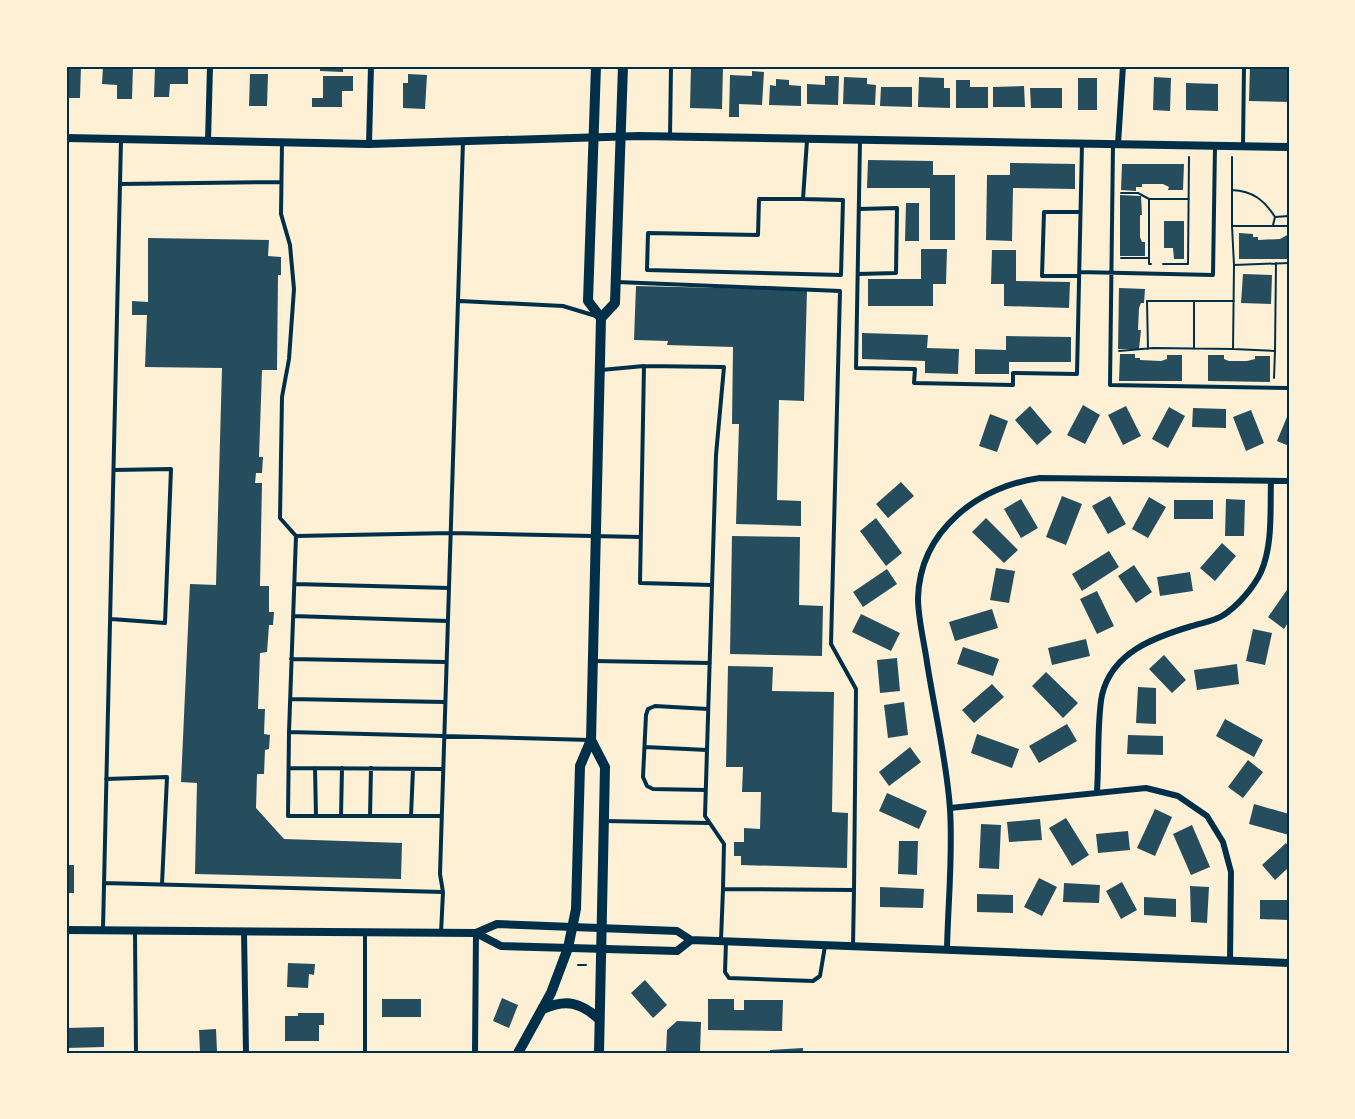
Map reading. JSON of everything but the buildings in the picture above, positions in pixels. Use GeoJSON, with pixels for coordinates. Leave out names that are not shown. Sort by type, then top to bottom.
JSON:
{"type":"FeatureCollection","features":[{"type":"Feature","properties":{"kind":"main road"},"geometry":{"type":"LineString","coordinates":[[518,1053],[561,972],[573,927],[576,909],[580,766],[591,740],[601,318],[588,301],[596,66]]}},
{"type":"Feature","properties":{"kind":"main road"},"geometry":{"type":"LineString","coordinates":[[601,318],[615,303],[623,66]]}},
{"type":"Feature","properties":{"kind":"main road"},"geometry":{"type":"LineString","coordinates":[[591,740],[605,767],[599,1053]]}},
{"type":"Feature","properties":{"kind":"main road"},"geometry":{"type":"LineString","coordinates":[[543,1009],[559,1002],[574,1002],[586,1007],[599,1019]]}},
{"type":"Feature","properties":{"kind":"street"},"geometry":{"type":"LineString","coordinates":[[208,141],[210,66]]}},
{"type":"Feature","properties":{"kind":"street"},"geometry":{"type":"LineString","coordinates":[[369,144],[371,66]]}},
{"type":"Feature","properties":{"kind":"street"},"geometry":{"type":"LineString","coordinates":[[1116,144],[1123,66]]}},
{"type":"Feature","properties":{"kind":"street"},"geometry":{"type":"LineString","coordinates":[[66,138],[369,144],[670,137],[1289,147]]}},
{"type":"Feature","properties":{"kind":"street"},"geometry":{"type":"LineString","coordinates":[[946,950],[950,808],[918,597],[928,554],[952,520],[964,508],[991,491],[1019,481],[1040,478],[1289,481]]}},
{"type":"Feature","properties":{"kind":"street"},"geometry":{"type":"LineString","coordinates":[[1097,791],[1102,695],[1111,676],[1124,657],[1142,644],[1159,635],[1220,617],[1236,606],[1261,573],[1267,555],[1271,481]]}},
{"type":"Feature","properties":{"kind":"street"},"geometry":{"type":"LineString","coordinates":[[950,808],[1097,791],[1146,788],[1178,796],[1207,816],[1218,832],[1231,872],[1230,961]]}},
{"type":"Feature","properties":{"kind":"street"},"geometry":{"type":"LineString","coordinates":[[66,930],[476,933],[497,924],[677,931],[691,940],[724,942],[1289,963]]}},
{"type":"Feature","properties":{"kind":"street"},"geometry":{"type":"LineString","coordinates":[[244,931],[246,1053]]}},
{"type":"Feature","properties":{"kind":"street"},"geometry":{"type":"LineString","coordinates":[[476,933],[501,946],[677,951],[691,940]]}},
{"type":"Feature","properties":{"kind":"street"},"geometry":{"type":"LineString","coordinates":[[475,1053],[476,933]]}},
{"type":"Feature","properties":{"kind":"lane"},"geometry":{"type":"LineString","coordinates":[[670,137],[671,66]]}},
{"type":"Feature","properties":{"kind":"lane"},"geometry":{"type":"LineString","coordinates":[[1244,66],[1244,146]]}},
{"type":"Feature","properties":{"kind":"lane"},"geometry":{"type":"LineString","coordinates":[[103,930],[121,140]]}},
{"type":"Feature","properties":{"kind":"lane"},"geometry":{"type":"LineString","coordinates":[[804,199],[807,140]]}},
{"type":"Feature","properties":{"kind":"lane"},"geometry":{"type":"LineString","coordinates":[[441,933],[443,734],[464,141]]}},
{"type":"Feature","properties":{"kind":"lane"},"geometry":{"type":"LineString","coordinates":[[860,141],[856,368],[915,369],[914,383],[1013,385],[1013,373],[1077,374],[1082,144]]}},
{"type":"Feature","properties":{"kind":"lane"},"geometry":{"type":"LineString","coordinates":[[282,143],[281,214],[291,245],[294,289],[289,359],[282,397],[280,518],[296,536],[288,732],[288,816],[442,816]]}},
{"type":"Feature","properties":{"kind":"lane"},"geometry":{"type":"LineString","coordinates":[[1116,144],[1112,194],[1110,384],[1289,388]]}},
{"type":"Feature","properties":{"kind":"lane"},"geometry":{"type":"LineString","coordinates":[[1080,212],[1044,212],[1042,276],[1111,273],[1212,275],[1215,146]]}},
{"type":"Feature","properties":{"kind":"lane"},"geometry":{"type":"LineString","coordinates":[[120,184],[280,182]]}},
{"type":"Feature","properties":{"kind":"lane"},"geometry":{"type":"LineString","coordinates":[[66,187],[66,207]]}},
{"type":"Feature","properties":{"kind":"lane"},"geometry":{"type":"LineString","coordinates":[[759,199],[804,199],[843,200],[840,275],[646,270],[648,233],[758,235],[759,199]]}},
{"type":"Feature","properties":{"kind":"lane"},"geometry":{"type":"LineString","coordinates":[[858,274],[896,273],[897,208],[859,209]]}},
{"type":"Feature","properties":{"kind":"lane"},"geometry":{"type":"LineString","coordinates":[[616,282],[840,291],[831,644],[856,689],[853,947]]}},
{"type":"Feature","properties":{"kind":"lane"},"geometry":{"type":"LineString","coordinates":[[460,301],[563,306],[601,318]]}},
{"type":"Feature","properties":{"kind":"lane"},"geometry":{"type":"LineString","coordinates":[[600,370],[644,366],[724,367],[716,455],[705,816],[724,844],[725,972],[729,978],[813,981],[820,976],[825,946]]}},
{"type":"Feature","properties":{"kind":"lane"},"geometry":{"type":"LineString","coordinates":[[644,366],[640,583],[712,585]]}},
{"type":"Feature","properties":{"kind":"lane"},"geometry":{"type":"LineString","coordinates":[[111,619],[165,623],[171,469],[114,470]]}},
{"type":"Feature","properties":{"kind":"lane"},"geometry":{"type":"LineString","coordinates":[[296,536],[451,533],[641,537]]}},
{"type":"Feature","properties":{"kind":"lane"},"geometry":{"type":"LineString","coordinates":[[294,584],[449,588]]}},
{"type":"Feature","properties":{"kind":"lane"},"geometry":{"type":"LineString","coordinates":[[293,616],[447,621]]}},
{"type":"Feature","properties":{"kind":"lane"},"geometry":{"type":"LineString","coordinates":[[291,659],[446,662]]}},
{"type":"Feature","properties":{"kind":"lane"},"geometry":{"type":"LineString","coordinates":[[594,661],[710,663]]}},
{"type":"Feature","properties":{"kind":"lane"},"geometry":{"type":"LineString","coordinates":[[290,699],[444,702]]}},
{"type":"Feature","properties":{"kind":"lane"},"geometry":{"type":"LineString","coordinates":[[706,790],[653,789],[647,786],[643,777],[648,710],[655,706],[708,709]]}},
{"type":"Feature","properties":{"kind":"lane"},"geometry":{"type":"LineString","coordinates":[[288,732],[443,734],[591,740]]}},
{"type":"Feature","properties":{"kind":"lane"},"geometry":{"type":"LineString","coordinates":[[645,747],[707,750]]}},
{"type":"Feature","properties":{"kind":"lane"},"geometry":{"type":"LineString","coordinates":[[289,768],[442,769]]}},
{"type":"Feature","properties":{"kind":"lane"},"geometry":{"type":"LineString","coordinates":[[315,768],[315,816]]}},
{"type":"Feature","properties":{"kind":"lane"},"geometry":{"type":"LineString","coordinates":[[341,816],[342,768]]}},
{"type":"Feature","properties":{"kind":"lane"},"geometry":{"type":"LineString","coordinates":[[370,816],[371,768]]}},
{"type":"Feature","properties":{"kind":"lane"},"geometry":{"type":"LineString","coordinates":[[411,816],[413,769]]}},
{"type":"Feature","properties":{"kind":"lane"},"geometry":{"type":"LineString","coordinates":[[106,779],[166,777],[162,884]]}},
{"type":"Feature","properties":{"kind":"lane"},"geometry":{"type":"LineString","coordinates":[[604,820],[710,823]]}},
{"type":"Feature","properties":{"kind":"lane"},"geometry":{"type":"LineString","coordinates":[[104,883],[443,892]]}},
{"type":"Feature","properties":{"kind":"lane"},"geometry":{"type":"LineString","coordinates":[[723,889],[854,890]]}},
{"type":"Feature","properties":{"kind":"lane"},"geometry":{"type":"LineString","coordinates":[[135,930],[136,1053]]}},
{"type":"Feature","properties":{"kind":"lane"},"geometry":{"type":"LineString","coordinates":[[365,932],[365,1053]]}},
{"type":"Feature","properties":{"kind":"path"},"geometry":{"type":"LineString","coordinates":[[1149,199],[1149,264],[1188,264],[1188,145]]}},
{"type":"Feature","properties":{"kind":"path"},"geometry":{"type":"LineString","coordinates":[[1232,146],[1233,349]]}},
{"type":"Feature","properties":{"kind":"path"},"geometry":{"type":"LineString","coordinates":[[1232,190],[1255,194],[1275,217]]}},
{"type":"Feature","properties":{"kind":"path"},"geometry":{"type":"LineString","coordinates":[[1112,194],[1138,193],[1149,199],[1189,199]]}},
{"type":"Feature","properties":{"kind":"path"},"geometry":{"type":"LineString","coordinates":[[1275,217],[1289,216]]}},
{"type":"Feature","properties":{"kind":"path"},"geometry":{"type":"LineString","coordinates":[[1273,226],[1275,217]]}},
{"type":"Feature","properties":{"kind":"path"},"geometry":{"type":"LineString","coordinates":[[1232,226],[1289,226]]}},
{"type":"Feature","properties":{"kind":"path"},"geometry":{"type":"LineString","coordinates":[[1111,258],[1149,258]]}},
{"type":"Feature","properties":{"kind":"path"},"geometry":{"type":"LineString","coordinates":[[1273,388],[1276,263]]}},
{"type":"Feature","properties":{"kind":"path"},"geometry":{"type":"LineString","coordinates":[[1234,265],[1289,263]]}},
{"type":"Feature","properties":{"kind":"path"},"geometry":{"type":"LineString","coordinates":[[1148,349],[1148,301],[1234,301]]}},
{"type":"Feature","properties":{"kind":"path"},"geometry":{"type":"LineString","coordinates":[[1194,301],[1194,349]]}},
{"type":"Feature","properties":{"kind":"path"},"geometry":{"type":"LineString","coordinates":[[1110,352],[1148,349],[1275,351]]}},
{"type":"Feature","properties":{"kind":"path"},"geometry":{"type":"LineString","coordinates":[[578,965],[586,965]]}}]}
